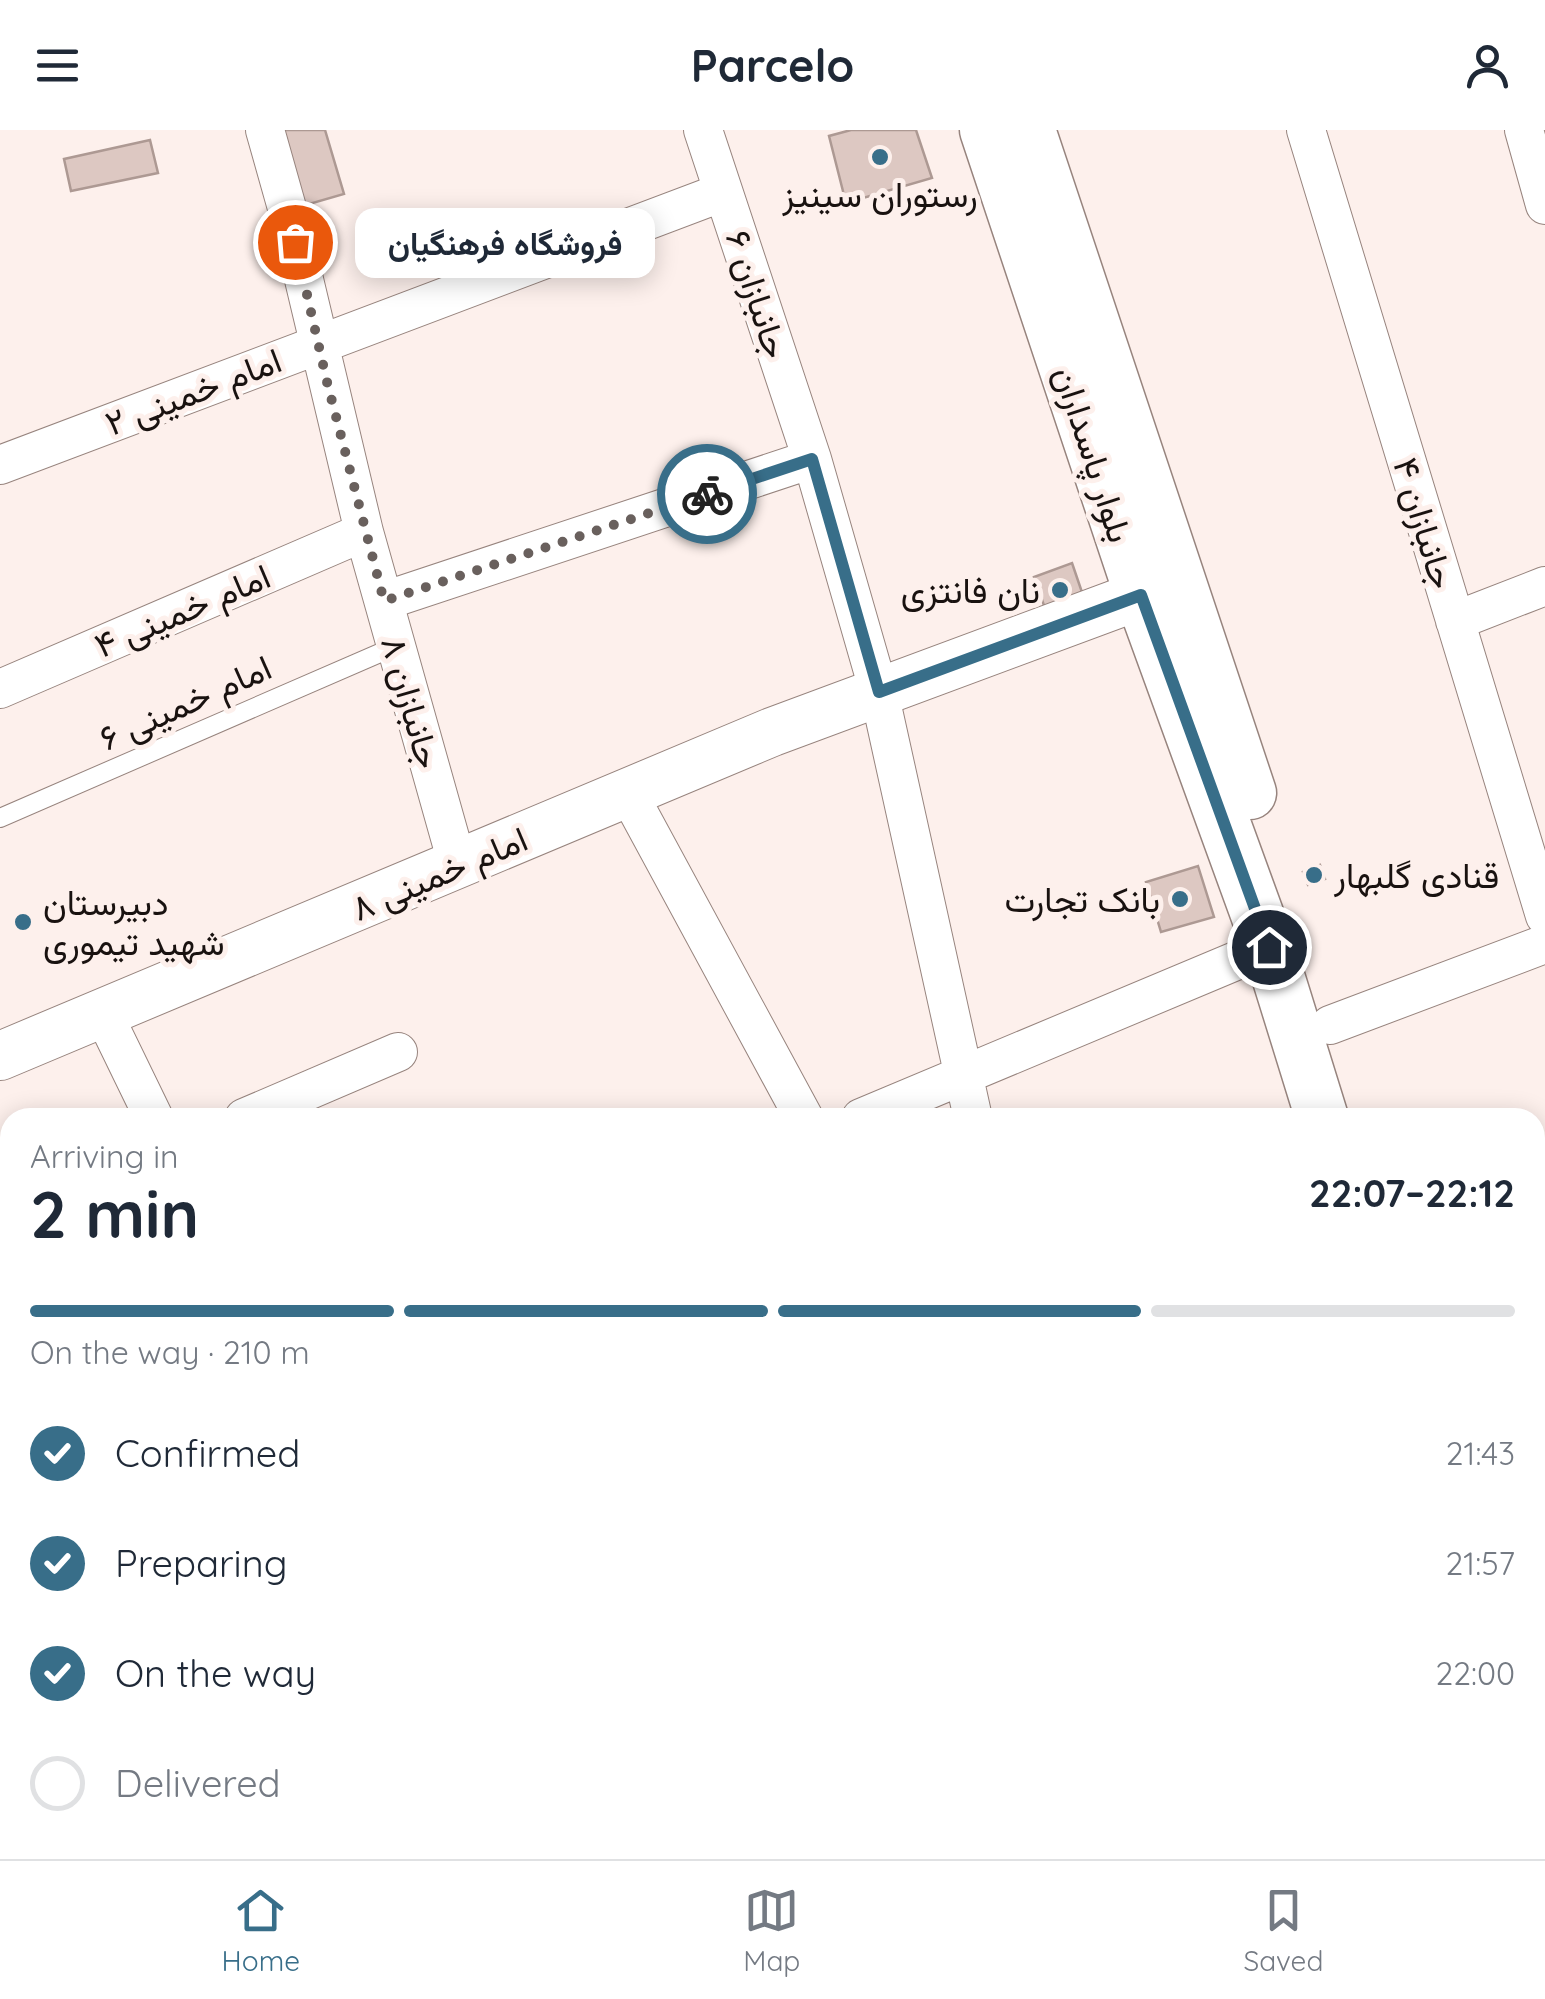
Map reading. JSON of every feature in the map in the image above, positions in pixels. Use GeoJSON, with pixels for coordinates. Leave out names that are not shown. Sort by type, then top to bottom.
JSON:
{"type":"FeatureCollection","features":[{"type":"Feature","properties":{"kind":"main road","name":"بلوار پاسداران"},"geometry":{"type":"LineString","coordinates":[[986,130],[1125,482],[1330,1025],[1354,1108]]}},
{"type":"Feature","properties":{"kind":"main road","name":"بلوار پاسداران"},"geometry":{"type":"LineString","coordinates":[[1029,130],[1125,482],[1141,595],[1269,947],[1319,1108]]}},
{"type":"Feature","properties":{"kind":"street","name":"جانبازان ۸"},"geometry":{"type":"LineString","coordinates":[[264,130],[287,208],[364,532],[458,866]]}},
{"type":"Feature","properties":{"kind":"street","name":"جانبازان ۶"},"geometry":{"type":"LineString","coordinates":[[703,130],[812,459],[879,692],[971,1108]]}},
{"type":"Feature","properties":{"kind":"street","name":"جانبازان ۴"},"geometry":{"type":"LineString","coordinates":[[1306,130],[1545,916]]}},
{"type":"Feature","properties":{"kind":"street"},"geometry":{"type":"LineString","coordinates":[[1524,130],[1545,206]]}},
{"type":"Feature","properties":{"kind":"street","name":"امام خمینی ۲"},"geometry":{"type":"LineString","coordinates":[[0,465],[724,192]]}},
{"type":"Feature","properties":{"kind":"street"},"geometry":{"type":"LineString","coordinates":[[384,601],[812,459]]}},
{"type":"Feature","properties":{"kind":"street","name":"امام خمینی ۴"},"geometry":{"type":"LineString","coordinates":[[0,689],[364,532]]}},
{"type":"Feature","properties":{"kind":"street"},"geometry":{"type":"LineString","coordinates":[[1455,621],[1545,586]]}},
{"type":"Feature","properties":{"kind":"street","name":"امام خمینی ۸"},"geometry":{"type":"LineString","coordinates":[[0,1056],[772,732],[1141,595]]}},
{"type":"Feature","properties":{"kind":"street"},"geometry":{"type":"LineString","coordinates":[[628,793],[799,1108]]}},
{"type":"Feature","properties":{"kind":"street"},"geometry":{"type":"LineString","coordinates":[[1330,1025],[1545,944]]}},
{"type":"Feature","properties":{"kind":"street"},"geometry":{"type":"LineString","coordinates":[[884,1108],[1269,947]]}},
{"type":"Feature","properties":{"kind":"street"},"geometry":{"type":"LineString","coordinates":[[102,1010],[149,1108]]}},
{"type":"Feature","properties":{"kind":"street"},"geometry":{"type":"LineString","coordinates":[[267,1108],[398,1052]]}},
{"type":"Feature","properties":{"kind":"lane","name":"امام خمینی ۶"},"geometry":{"type":"LineString","coordinates":[[0,818],[396,646]]}},
{"type":"Feature","properties":{"kind":"building"},"geometry":{"type":"Polygon","coordinates":[[[269,130],[325,130],[344,194],[292,209],[269,130]]]}},
{"type":"Feature","properties":{"kind":"building","name":"رستوران سینیز"},"geometry":{"type":"Polygon","coordinates":[[[851,130],[916,130],[932,178],[846,203],[829,136],[851,130]]]}},
{"type":"Feature","properties":{"kind":"building"},"geometry":{"type":"Polygon","coordinates":[[[150,140],[158,173],[71,191],[64,159],[150,140]]]}},
{"type":"Feature","properties":{"kind":"building","name":"نان فانتزی"},"geometry":{"type":"Polygon","coordinates":[[[1072,563],[1086,604],[1048,617],[1034,577],[1072,563]]]}},
{"type":"Feature","properties":{"kind":"building","name":"قنادی گلبهار"},"geometry":{"type":"Polygon","coordinates":[[[1320,865],[1325,879],[1308,885],[1303,872],[1320,865]]]}},
{"type":"Feature","properties":{"kind":"building","name":"بانک تجارت"},"geometry":{"type":"Polygon","coordinates":[[[1198,866],[1214,917],[1161,932],[1146,882],[1198,866]]]}},
{"type":"Feature","properties":{"kind":"way so far"},"geometry":{"type":"LineString","coordinates":[[295,242],[384,601],[707,494]]}},
{"type":"Feature","properties":{"kind":"place","name":"رستوران سینیز"},"geometry":{"type":"Point","coordinates":[880,157]}},
{"type":"Feature","properties":{"kind":"place","name":"فروشگاه فرهنگیان"},"geometry":{"type":"Point","coordinates":[295,242]}},
{"type":"Feature","properties":{"kind":"place","name":"نان فانتزی"},"geometry":{"type":"Point","coordinates":[1060,590]}},
{"type":"Feature","properties":{"kind":"place","name":"قنادی گلبهار"},"geometry":{"type":"Point","coordinates":[1314,875]}},
{"type":"Feature","properties":{"kind":"place","name":"بانک تجارت"},"geometry":{"type":"Point","coordinates":[1180,899]}},
{"type":"Feature","properties":{"kind":"place","name":"دبیرستان شهید تیموری"},"geometry":{"type":"Point","coordinates":[23,922]}},
{"type":"Feature","properties":{"kind":"route"},"geometry":{"type":"LineString","coordinates":[[707,494],[812,459],[879,692],[1141,595],[1269,947]]}}]}
